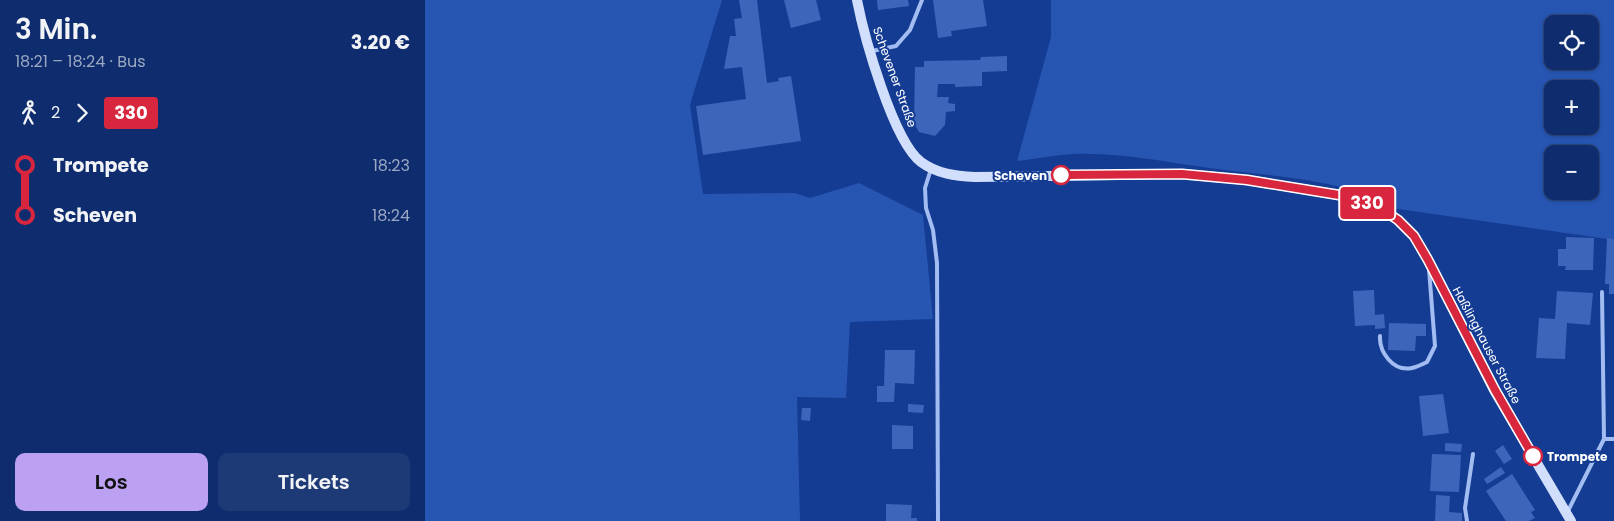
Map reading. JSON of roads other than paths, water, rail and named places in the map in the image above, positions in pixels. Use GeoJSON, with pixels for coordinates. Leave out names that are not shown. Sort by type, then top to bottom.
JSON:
{"type":"FeatureCollection","features":[{"type":"Feature","properties":{"kind":"main road","name":"Schevener Straße"},"geometry":{"type":"LineString","coordinates":[[857,0],[869,52],[907,146],[913,155],[931,169],[944,173]]}},
{"type":"Feature","properties":{"kind":"main road","name":"Haßlinghauser Straße"},"geometry":{"type":"LineString","coordinates":[[944,173],[975,177],[1182,174],[1247,180],[1362,200],[1398,220],[1414,236],[1495,390],[1569,518]]}},
{"type":"Feature","properties":{"kind":"lane"},"geometry":{"type":"LineString","coordinates":[[869,52],[896,46],[909,30],[922,0]]}},
{"type":"Feature","properties":{"kind":"lane"},"geometry":{"type":"LineString","coordinates":[[931,169],[925,188],[926,208],[933,230],[937,263],[937,521]]}},
{"type":"Feature","properties":{"kind":"lane"},"geometry":{"type":"LineString","coordinates":[[1380,336],[1379,346],[1393,364],[1411,369],[1427,362],[1435,346],[1428,260]]}},
{"type":"Feature","properties":{"kind":"lane"},"geometry":{"type":"LineString","coordinates":[[1569,518],[1604,439],[1601,292]]}},
{"type":"Feature","properties":{"kind":"lane"},"geometry":{"type":"LineString","coordinates":[[1604,439],[1614,439]]}},
{"type":"Feature","properties":{"kind":"lane"},"geometry":{"type":"LineString","coordinates":[[1467,521],[1465,508],[1473,454]]}},
{"type":"Feature","properties":{"kind":"place","name":"Scheven"},"geometry":{"type":"Point","coordinates":[1061,175]}},
{"type":"Feature","properties":{"kind":"place","name":"Trompete"},"geometry":{"type":"Point","coordinates":[1533,456]}}]}
